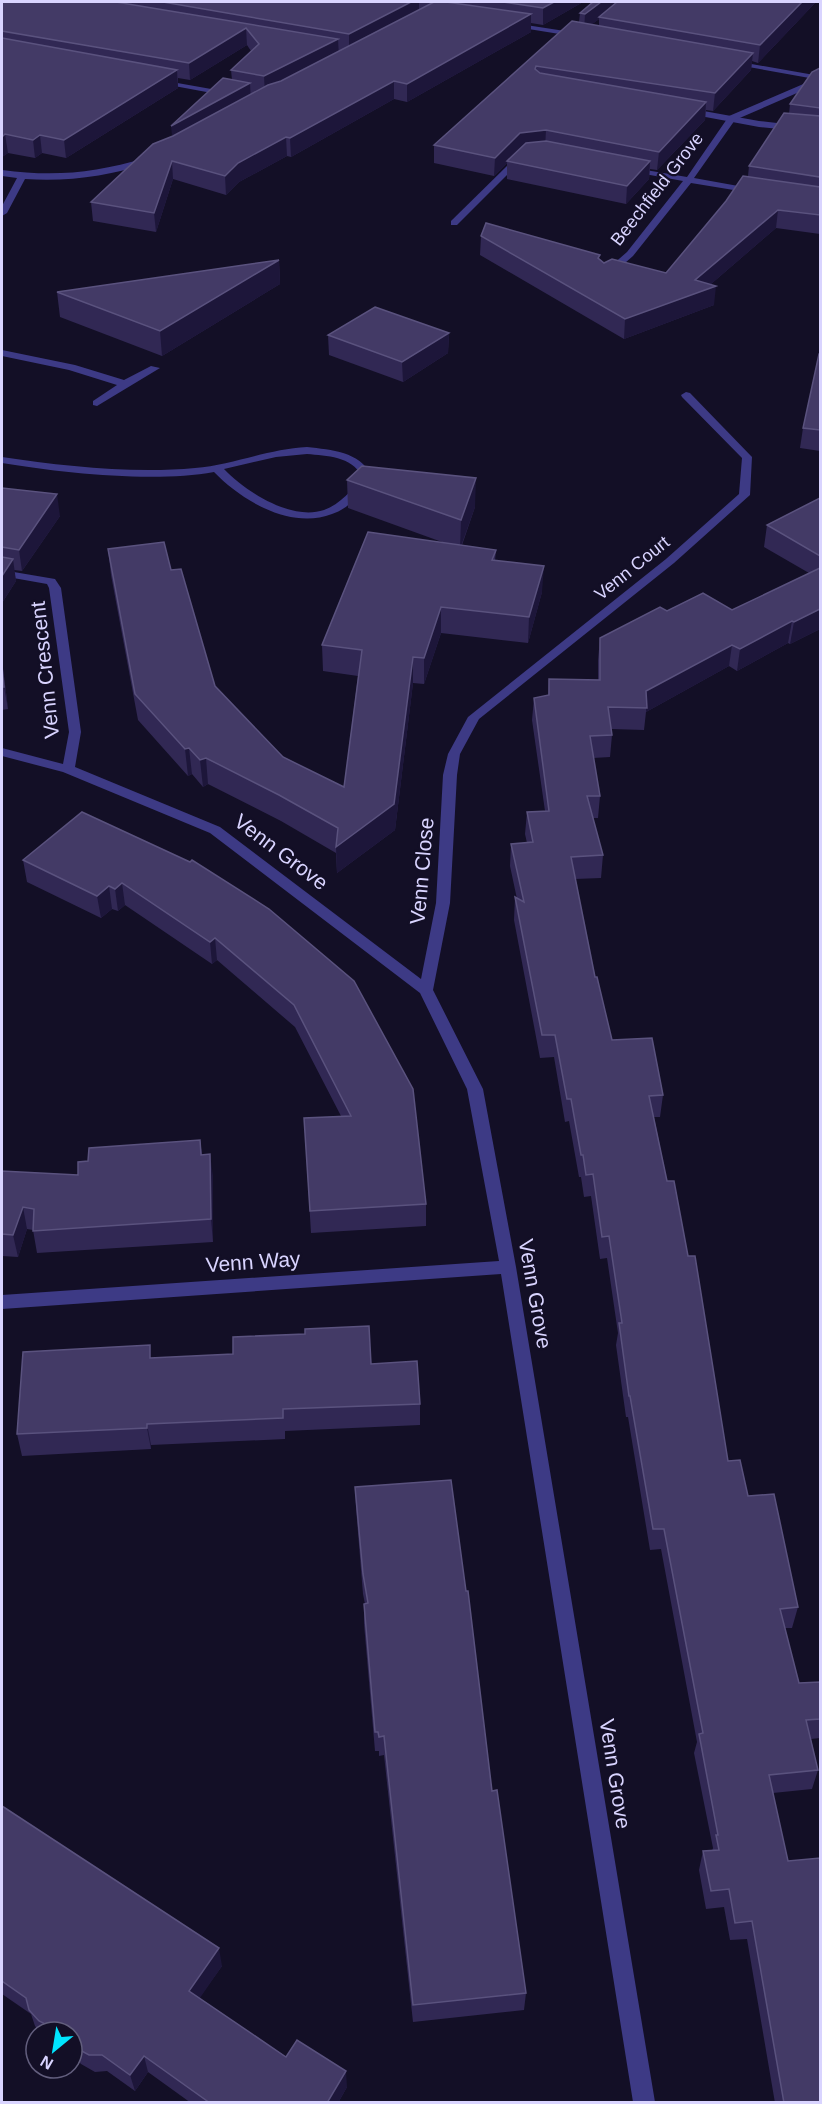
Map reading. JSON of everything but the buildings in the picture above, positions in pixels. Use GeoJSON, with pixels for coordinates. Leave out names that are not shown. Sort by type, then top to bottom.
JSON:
{"type":"FeatureCollection","features":[{"type":"Feature","properties":{"kind":"street"},"geometry":{"type":"LineString","coordinates":[[505,23],[587,36]]}},
{"type":"Feature","properties":{"kind":"street"},"geometry":{"type":"LineString","coordinates":[[727,62],[820,79]]}},
{"type":"Feature","properties":{"kind":"street"},"geometry":{"type":"LineString","coordinates":[[151,79],[243,97]]}},
{"type":"Feature","properties":{"kind":"street"},"geometry":{"type":"LineString","coordinates":[[732,118],[820,79]]}},
{"type":"Feature","properties":{"kind":"street"},"geometry":{"type":"LineString","coordinates":[[676,109],[759,124],[820,131]]}},
{"type":"Feature","properties":{"kind":"street","name":"Beechfield Grove"},"geometry":{"type":"LineString","coordinates":[[604,277],[630,254],[688,181],[732,118]]}},
{"type":"Feature","properties":{"kind":"street"},"geometry":{"type":"LineString","coordinates":[[454,223],[521,156],[533,154]]}},
{"type":"Feature","properties":{"kind":"street"},"geometry":{"type":"LineString","coordinates":[[2,173],[22,177],[52,177],[118,169],[159,155]]}},
{"type":"Feature","properties":{"kind":"street"},"geometry":{"type":"LineString","coordinates":[[617,166],[765,194]]}},
{"type":"Feature","properties":{"kind":"street"},"geometry":{"type":"LineString","coordinates":[[2,213],[22,177]]}},
{"type":"Feature","properties":{"kind":"street"},"geometry":{"type":"LineString","coordinates":[[2,353],[71,367],[125,384]]}},
{"type":"Feature","properties":{"kind":"street"},"geometry":{"type":"LineString","coordinates":[[97,403],[125,384],[155,368]]}},
{"type":"Feature","properties":{"kind":"street","name":"Venn Court"},"geometry":{"type":"LineString","coordinates":[[454,754],[474,717],[670,561],[744,495],[747,457],[686,395]]}},
{"type":"Feature","properties":{"kind":"street"},"geometry":{"type":"LineString","coordinates":[[2,460],[109,471],[174,473],[273,455],[321,451],[349,458],[363,466],[368,476],[357,492],[341,505],[321,514],[296,512],[263,503],[239,489],[216,467]]}},
{"type":"Feature","properties":{"kind":"street","name":"Venn Crescent"},"geometry":{"type":"LineString","coordinates":[[2,573],[51,581],[55,588],[75,732],[68,769]]}},
{"type":"Feature","properties":{"kind":"street","name":"Venn Grove"},"geometry":{"type":"LineString","coordinates":[[2,752],[68,769],[215,830],[426,990],[475,1089],[508,1267],[588,1747],[644,2103]]}},
{"type":"Feature","properties":{"kind":"street","name":"Venn Close"},"geometry":{"type":"LineString","coordinates":[[426,990],[443,903],[450,775],[454,754]]}},
{"type":"Feature","properties":{"kind":"street","name":"Venn Way"},"geometry":{"type":"LineString","coordinates":[[2,1302],[508,1267]]}}]}
